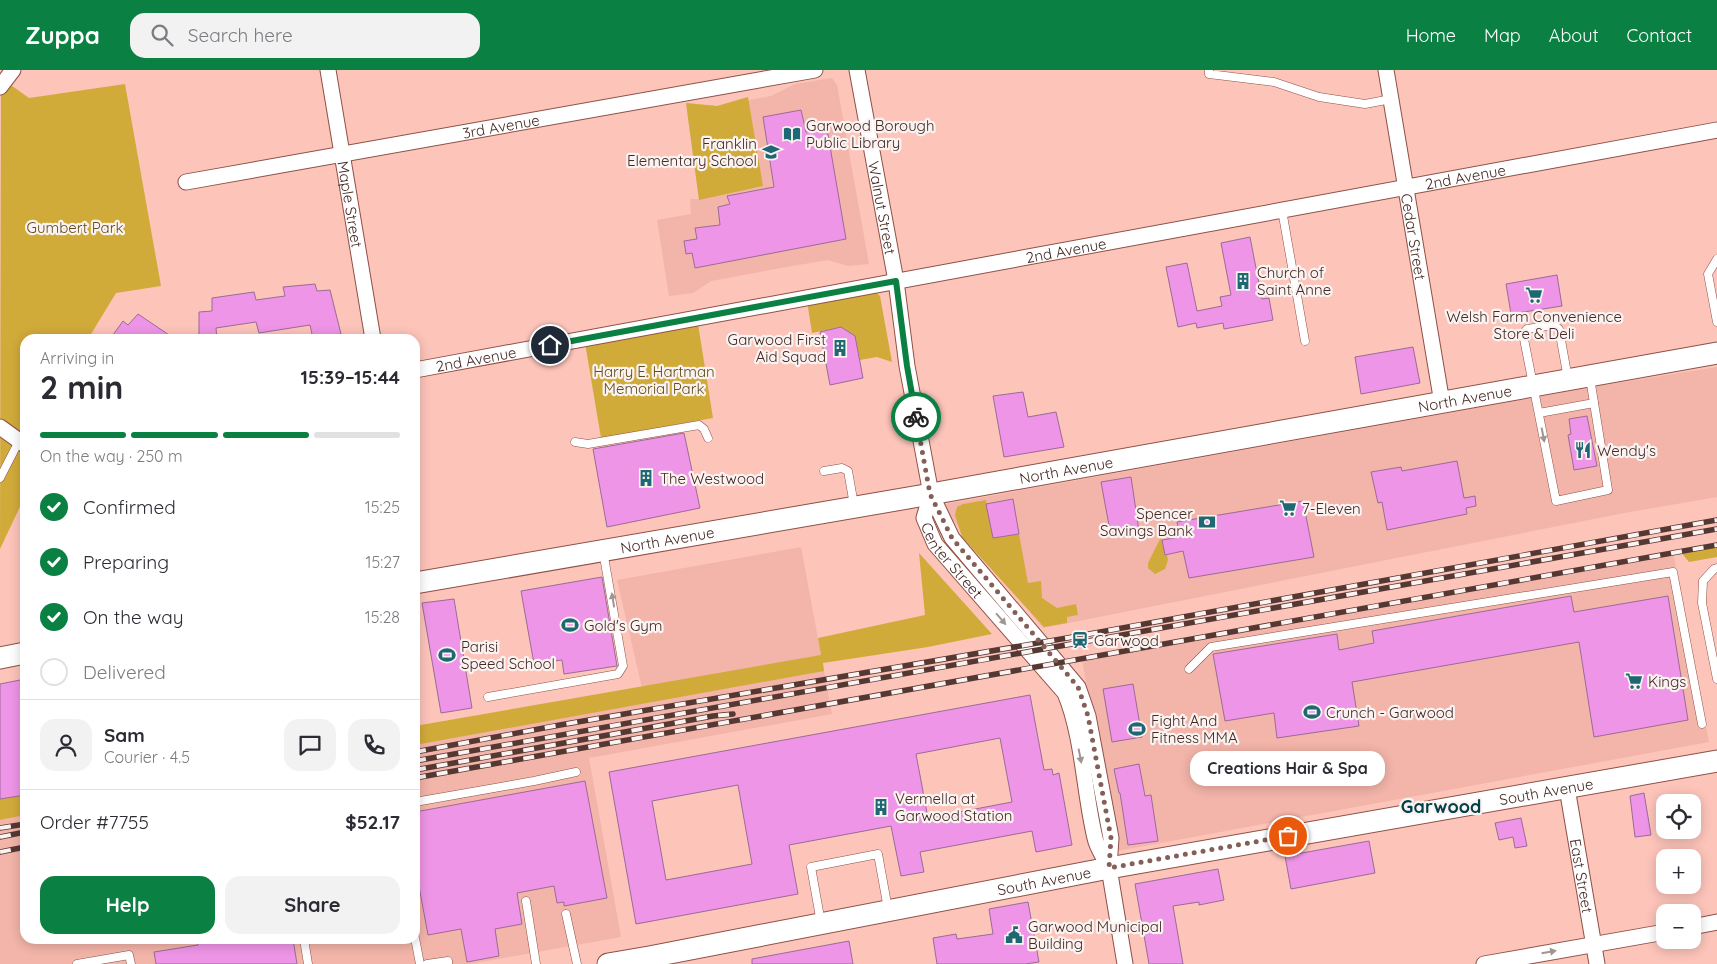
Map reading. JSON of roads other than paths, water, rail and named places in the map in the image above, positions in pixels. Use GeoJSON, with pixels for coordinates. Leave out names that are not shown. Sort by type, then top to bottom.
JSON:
{"type":"FeatureCollection","features":[{"type":"Feature","properties":{"kind":"main road","name":"North Avenue"},"geometry":{"type":"LineString","coordinates":[[420,582],[1442,403],[1532,377],[1567,371],[1590,376],[1717,354]]}},
{"type":"Feature","properties":{"kind":"main road"},"geometry":{"type":"LineString","coordinates":[[0,658],[20,654]]}},
{"type":"Feature","properties":{"kind":"main road","name":"South Avenue"},"geometry":{"type":"LineString","coordinates":[[608,964],[650,961],[821,923],[1109,868],[1717,761]]}},
{"type":"Feature","properties":{"kind":"street"},"geometry":{"type":"LineString","coordinates":[[0,87],[13,70]]}},
{"type":"Feature","properties":{"kind":"street","name":"Maple Street"},"geometry":{"type":"LineString","coordinates":[[328,70],[372,334]]}},
{"type":"Feature","properties":{"kind":"street","name":"3rd Avenue"},"geometry":{"type":"LineString","coordinates":[[186,182],[815,70]]}},
{"type":"Feature","properties":{"kind":"street","name":"Walnut Street"},"geometry":{"type":"LineString","coordinates":[[857,70],[896,281],[907,366],[930,494]]}},
{"type":"Feature","properties":{"kind":"street","name":"Cedar Street"},"geometry":{"type":"LineString","coordinates":[[1386,70],[1442,403]]}},
{"type":"Feature","properties":{"kind":"street","name":"2nd Avenue"},"geometry":{"type":"LineString","coordinates":[[420,369],[1717,130]]}},
{"type":"Feature","properties":{"kind":"street"},"geometry":{"type":"LineString","coordinates":[[0,427],[20,442]]}},
{"type":"Feature","properties":{"kind":"street","name":"Center Street"},"geometry":{"type":"LineString","coordinates":[[930,494],[924,518],[935,544],[1065,694],[1069,702],[1095,840],[1109,868],[1125,964]]}},
{"type":"Feature","properties":{"kind":"street","name":"East Street"},"geometry":{"type":"LineString","coordinates":[[1567,788],[1597,964]]}},
{"type":"Feature","properties":{"kind":"street"},"geometry":{"type":"LineString","coordinates":[[1701,925],[1717,922]]}},
{"type":"Feature","properties":{"kind":"street"},"geometry":{"type":"LineString","coordinates":[[1484,964],[1656,934]]}},
{"type":"Feature","properties":{"kind":"lane"},"geometry":{"type":"LineString","coordinates":[[1209,70],[1210,74],[1274,82],[1319,98],[1366,104],[1391,99]]}},
{"type":"Feature","properties":{"kind":"lane"},"geometry":{"type":"LineString","coordinates":[[1282,210],[1305,341]]}},
{"type":"Feature","properties":{"kind":"lane"},"geometry":{"type":"LineString","coordinates":[[1717,259],[1708,274],[1717,322]]}},
{"type":"Feature","properties":{"kind":"lane"},"geometry":{"type":"LineString","coordinates":[[1567,371],[1559,328],[1554,325],[1527,329],[1523,334],[1556,501],[1608,490],[1590,376]]}},
{"type":"Feature","properties":{"kind":"lane"},"geometry":{"type":"LineString","coordinates":[[1539,413],[1594,403]]}},
{"type":"Feature","properties":{"kind":"lane"},"geometry":{"type":"LineString","coordinates":[[575,442],[588,444],[699,425],[704,428],[708,438]]}},
{"type":"Feature","properties":{"kind":"lane"},"geometry":{"type":"LineString","coordinates":[[0,478],[20,446]]}},
{"type":"Feature","properties":{"kind":"lane"},"geometry":{"type":"LineString","coordinates":[[824,471],[842,468],[848,470],[854,506]]}},
{"type":"Feature","properties":{"kind":"lane"},"geometry":{"type":"LineString","coordinates":[[488,697],[618,674],[624,666],[602,550]]}},
{"type":"Feature","properties":{"kind":"lane"},"geometry":{"type":"LineString","coordinates":[[1717,568],[1703,581],[1702,603],[1717,679]]}},
{"type":"Feature","properties":{"kind":"lane"},"geometry":{"type":"LineString","coordinates":[[1189,670],[1212,647],[1673,572],[1702,724]]}},
{"type":"Feature","properties":{"kind":"lane"},"geometry":{"type":"LineString","coordinates":[[420,801],[576,772]]}},
{"type":"Feature","properties":{"kind":"lane"},"geometry":{"type":"LineString","coordinates":[[821,923],[811,867],[878,854],[888,911]]}},
{"type":"Feature","properties":{"kind":"lane"},"geometry":{"type":"LineString","coordinates":[[526,901],[536,964]]}},
{"type":"Feature","properties":{"kind":"lane"},"geometry":{"type":"LineString","coordinates":[[566,914],[577,964]]}},
{"type":"Feature","properties":{"kind":"lane"},"geometry":{"type":"LineString","coordinates":[[305,944],[308,964]]}},
{"type":"Feature","properties":{"kind":"lane"},"geometry":{"type":"LineString","coordinates":[[416,944],[420,964]]}},
{"type":"Feature","properties":{"kind":"lane"},"geometry":{"type":"LineString","coordinates":[[77,964],[128,955],[131,964]]}},
{"type":"Feature","properties":{"kind":"lane"},"geometry":{"type":"LineString","coordinates":[[427,964],[448,961],[448,964]]}},
{"type":"Feature","properties":{"kind":"railway"},"geometry":{"type":"LineString","coordinates":[[420,751],[560,725],[1067,638],[1717,520]]}},
{"type":"Feature","properties":{"kind":"railway"},"geometry":{"type":"LineString","coordinates":[[420,760],[1717,529]]}},
{"type":"Feature","properties":{"kind":"railway"},"geometry":{"type":"LineString","coordinates":[[420,777],[1717,545]]}},
{"type":"Feature","properties":{"kind":"railway"},"geometry":{"type":"LineString","coordinates":[[420,769],[733,714]]}},
{"type":"Feature","properties":{"kind":"railway"},"geometry":{"type":"LineString","coordinates":[[0,828],[20,825]]}},
{"type":"Feature","properties":{"kind":"railway"},"geometry":{"type":"LineString","coordinates":[[0,837],[20,833]]}},
{"type":"Feature","properties":{"kind":"railway"},"geometry":{"type":"LineString","coordinates":[[0,852],[20,848]]}},
{"type":"Feature","properties":{"kind":"place","name":"Garwood Borough Public Library"},"geometry":{"type":"Point","coordinates":[792,134]}},
{"type":"Feature","properties":{"kind":"place","name":"Franklin Elementary School"},"geometry":{"type":"Point","coordinates":[771,152]}},
{"type":"Feature","properties":{"kind":"place","name":"Church of Saint Anne"},"geometry":{"type":"Point","coordinates":[1243,281]}},
{"type":"Feature","properties":{"kind":"place","name":"Welsh Farm Convenience Store & Deli"},"geometry":{"type":"Point","coordinates":[1534,295]}},
{"type":"Feature","properties":{"kind":"place","name":"Garwood First Aid Squad"},"geometry":{"type":"Point","coordinates":[840,348]}},
{"type":"Feature","properties":{"kind":"place","name":"Wendy's"},"geometry":{"type":"Point","coordinates":[1583,450]}},
{"type":"Feature","properties":{"kind":"place","name":"The Westwood"},"geometry":{"type":"Point","coordinates":[646,478]}},
{"type":"Feature","properties":{"kind":"place","name":"7-Eleven"},"geometry":{"type":"Point","coordinates":[1288,508]}},
{"type":"Feature","properties":{"kind":"place","name":"Spencer Savings Bank"},"geometry":{"type":"Point","coordinates":[1207,522]}},
{"type":"Feature","properties":{"kind":"place","name":"Gold's Gym"},"geometry":{"type":"Point","coordinates":[570,625]}},
{"type":"Feature","properties":{"kind":"place","name":"Garwood"},"geometry":{"type":"Point","coordinates":[1080,640]}},
{"type":"Feature","properties":{"kind":"place","name":"Parisi Speed School"},"geometry":{"type":"Point","coordinates":[447,655]}},
{"type":"Feature","properties":{"kind":"place","name":"Kings"},"geometry":{"type":"Point","coordinates":[1634,681]}},
{"type":"Feature","properties":{"kind":"place","name":"Crunch - Garwood"},"geometry":{"type":"Point","coordinates":[1312,712]}},
{"type":"Feature","properties":{"kind":"place","name":"Fight And Fitness MMA"},"geometry":{"type":"Point","coordinates":[1137,729]}},
{"type":"Feature","properties":{"kind":"place","name":"Vermella at Garwood Station"},"geometry":{"type":"Point","coordinates":[881,807]}},
{"type":"Feature","properties":{"kind":"place","name":"Creations Hair & Spa"},"geometry":{"type":"Point","coordinates":[1288,836]}},
{"type":"Feature","properties":{"kind":"place","name":"Garwood Municipal Building"},"geometry":{"type":"Point","coordinates":[1014,935]}},
{"type":"Feature","properties":{"kind":"district","name":"Garwood"},"geometry":{"type":"Point","coordinates":[1441,806]}},
{"type":"Feature","properties":{"kind":"park label","name":"Gumbert Park"},"geometry":{"type":"Point","coordinates":[75,227]}},
{"type":"Feature","properties":{"kind":"park label","name":"Harry E. Hartman Memorial Park"},"geometry":{"type":"Point","coordinates":[654,380]}}]}
